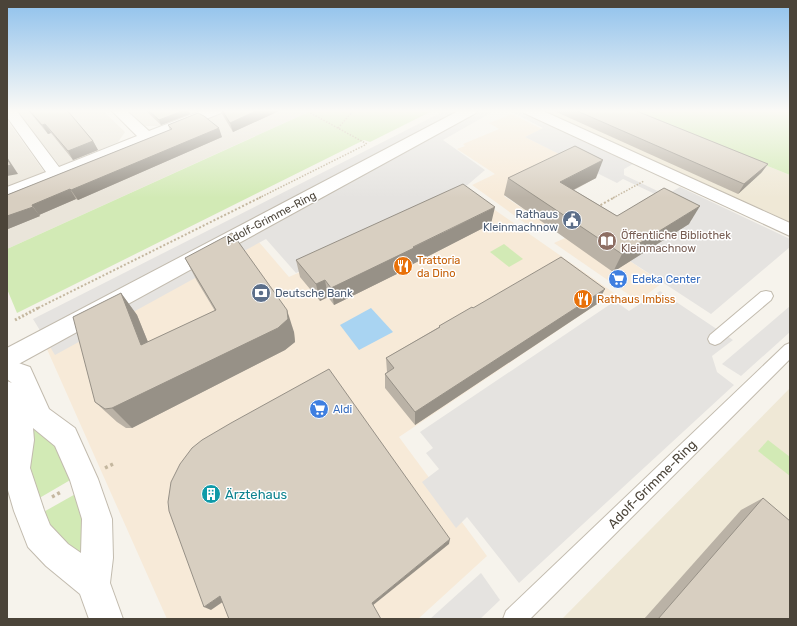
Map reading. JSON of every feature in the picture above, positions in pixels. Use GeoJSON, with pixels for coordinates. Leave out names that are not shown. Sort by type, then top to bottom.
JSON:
{"type":"FeatureCollection","features":[{"type":"Feature","properties":{"kind":"street"},"geometry":{"type":"LineString","coordinates":[[30,139],[56,174]]}},
{"type":"Feature","properties":{"kind":"street"},"geometry":{"type":"LineString","coordinates":[[7,193],[141,139]]}},
{"type":"Feature","properties":{"kind":"street","name":"Adolf-Grimme-Ring"},"geometry":{"type":"LineString","coordinates":[[7,359],[417,139]]}},
{"type":"Feature","properties":{"kind":"street"},"geometry":{"type":"LineString","coordinates":[[589,139],[630,159],[662,171],[689,188],[790,230]]}},
{"type":"Feature","properties":{"kind":"street"},"geometry":{"type":"LineString","coordinates":[[7,368],[21,374],[40,418],[65,437],[84,479],[97,519],[97,558],[93,583],[106,619]]}},
{"type":"Feature","properties":{"kind":"street"},"geometry":{"type":"LineString","coordinates":[[7,392],[19,426],[20,440],[16,468],[29,511],[40,536],[57,555],[93,583]]}},
{"type":"Feature","properties":{"kind":"lane"},"geometry":{"type":"LineString","coordinates":[[715,339],[766,296]]}},
{"type":"Feature","properties":{"kind":"lane","name":"Adolf-Grimme-Ring"},"geometry":{"type":"LineString","coordinates":[[514,619],[790,349]]}},
{"type":"Feature","properties":{"kind":"path"},"geometry":{"type":"LineString","coordinates":[[15,320],[367,144],[358,139]]}},
{"type":"Feature","properties":{"kind":"path"},"geometry":{"type":"LineString","coordinates":[[594,208],[662,171]]}},
{"type":"Feature","properties":{"kind":"shaded area"},"geometry":{"type":"Polygon","coordinates":[[[7,139],[21,139],[45,173],[7,187],[7,139]]]}},
{"type":"Feature","properties":{"kind":"shaded area"},"geometry":{"type":"Polygon","coordinates":[[[39,139],[120,139],[118,142],[60,166],[39,139]]]}},
{"type":"Feature","properties":{"kind":"shaded area"},"geometry":{"type":"Polygon","coordinates":[[[154,139],[248,139],[7,249],[7,199],[154,139]]]}},
{"type":"Feature","properties":{"kind":"shaded area"},"geometry":{"type":"Polygon","coordinates":[[[388,139],[444,139],[443,140],[485,170],[464,188],[472,194],[296,273],[266,239],[55,355],[33,319],[388,139]]]}},
{"type":"Feature","properties":{"kind":"shaded area"},"geometry":{"type":"Polygon","coordinates":[[[474,139],[530,139],[574,161],[504,196],[547,225],[536,231],[472,185],[495,174],[457,149],[465,146],[463,144],[474,139]]]}},
{"type":"Feature","properties":{"kind":"shaded area"},"geometry":{"type":"Polygon","coordinates":[[[529,139],[581,139],[633,164],[624,169],[624,175],[666,195],[680,187],[790,239],[790,247],[711,314],[630,261],[692,221],[649,199],[655,194],[623,179],[617,183],[529,139]]]}},
{"type":"Feature","properties":{"kind":"shaded area"},"geometry":{"type":"Polygon","coordinates":[[[605,139],[701,139],[790,175],[790,222],[605,139]]]}},
{"type":"Feature","properties":{"kind":"shaded area"},"geometry":{"type":"Polygon","coordinates":[[[472,194],[614,293],[399,437],[487,556],[418,619],[167,619],[46,347],[253,235],[289,277],[472,194]]]}},
{"type":"Feature","properties":{"kind":"shaded area"},"geometry":{"type":"Polygon","coordinates":[[[565,238],[630,261],[662,283],[638,301],[554,243],[565,238]]]}},
{"type":"Feature","properties":{"kind":"shaded area"},"geometry":{"type":"Polygon","coordinates":[[[660,291],[733,340],[712,356],[717,372],[734,385],[519,583],[467,517],[456,528],[422,482],[439,469],[426,453],[433,448],[420,432],[615,301],[629,311],[660,291]]]}},
{"type":"Feature","properties":{"kind":"shaded area"},"geometry":{"type":"Polygon","coordinates":[[[790,306],[790,332],[741,376],[722,364],[790,306]]]}},
{"type":"Feature","properties":{"kind":"shaded area"},"geometry":{"type":"Polygon","coordinates":[[[790,388],[790,619],[562,619],[737,442],[790,388]]]}},
{"type":"Feature","properties":{"kind":"shaded area"},"geometry":{"type":"Polygon","coordinates":[[[481,573],[500,600],[480,619],[430,619],[481,573]]]}},
{"type":"Feature","properties":{"kind":"green space"},"geometry":{"type":"Polygon","coordinates":[[[249,139],[376,139],[370,142],[364,140],[17,313],[7,289],[7,249],[249,139]]]}},
{"type":"Feature","properties":{"kind":"green space"},"geometry":{"type":"Polygon","coordinates":[[[701,139],[790,139],[790,175],[701,139]]]}},
{"type":"Feature","properties":{"kind":"green space"},"geometry":{"type":"Polygon","coordinates":[[[504,244],[523,259],[509,267],[490,252],[504,244]]]}},
{"type":"Feature","properties":{"kind":"green space"},"geometry":{"type":"Polygon","coordinates":[[[32,422],[55,442],[72,479],[36,500],[25,449],[32,422]]]}},
{"type":"Feature","properties":{"kind":"green space"},"geometry":{"type":"Polygon","coordinates":[[[768,440],[790,457],[790,476],[758,451],[768,440]]]}},
{"type":"Feature","properties":{"kind":"green space"},"geometry":{"type":"Polygon","coordinates":[[[79,492],[85,507],[84,550],[80,553],[66,550],[40,514],[79,492]]]}},
{"type":"Feature","properties":{"kind":"water"},"geometry":{"type":"Polygon","coordinates":[[[371,308],[393,332],[359,350],[340,325],[371,308]]]}},
{"type":"Feature","properties":{"kind":"building"},"geometry":{"type":"Polygon","coordinates":[[[58,139],[92,139],[93,141],[68,151],[58,139]]]}},
{"type":"Feature","properties":{"kind":"building"},"geometry":{"type":"Polygon","coordinates":[[[146,139],[192,139],[32,205],[33,207],[7,216],[7,195],[146,139]]]}},
{"type":"Feature","properties":{"kind":"building"},"geometry":{"type":"Polygon","coordinates":[[[642,139],[706,139],[768,164],[744,184],[642,139]]]}},
{"type":"Feature","properties":{"kind":"building"},"geometry":{"type":"Polygon","coordinates":[[[575,146],[603,160],[560,182],[617,216],[664,188],[700,206],[622,254],[508,178],[575,146]]]}},
{"type":"Feature","properties":{"kind":"building"},"geometry":{"type":"Polygon","coordinates":[[[7,159],[11,165],[7,166],[7,159]]]}},
{"type":"Feature","properties":{"kind":"building"},"geometry":{"type":"Polygon","coordinates":[[[463,184],[495,207],[331,288],[325,280],[316,284],[296,260],[463,184]]]}},
{"type":"Feature","properties":{"kind":"building"},"geometry":{"type":"Polygon","coordinates":[[[232,233],[287,310],[288,319],[278,328],[112,408],[105,409],[95,402],[73,317],[121,293],[141,345],[216,310],[185,258],[232,233]]]}},
{"type":"Feature","properties":{"kind":"building"},"geometry":{"type":"Polygon","coordinates":[[[561,257],[605,289],[415,412],[385,374],[394,368],[386,358],[440,327],[439,326],[561,257]]]}},
{"type":"Feature","properties":{"kind":"building"},"geometry":{"type":"Polygon","coordinates":[[[329,369],[450,539],[372,603],[381,619],[229,619],[220,596],[204,607],[169,511],[168,502],[171,482],[180,464],[192,448],[202,440],[329,369]]]}},
{"type":"Feature","properties":{"kind":"building"},"geometry":{"type":"Polygon","coordinates":[[[763,498],[790,521],[790,619],[658,619],[763,498]]]}},
{"type":"Feature","properties":{"kind":"place","name":"Rathaus Kleinmachnow"},"geometry":{"type":"Point","coordinates":[572,220]}},
{"type":"Feature","properties":{"kind":"place","name":"Öffentliche Bibliothek Kleinmachnow"},"geometry":{"type":"Point","coordinates":[607,241]}},
{"type":"Feature","properties":{"kind":"place","name":"Trattoria da Dino"},"geometry":{"type":"Point","coordinates":[403,266]}},
{"type":"Feature","properties":{"kind":"place","name":"Edeka Center"},"geometry":{"type":"Point","coordinates":[618,279]}},
{"type":"Feature","properties":{"kind":"place","name":"Deutsche Bank"},"geometry":{"type":"Point","coordinates":[261,293]}},
{"type":"Feature","properties":{"kind":"place","name":"Rathaus Imbiss"},"geometry":{"type":"Point","coordinates":[583,299]}},
{"type":"Feature","properties":{"kind":"place","name":"Aldi"},"geometry":{"type":"Point","coordinates":[319,409]}},
{"type":"Feature","properties":{"kind":"place","name":"Ärztehaus"},"geometry":{"type":"Point","coordinates":[211,494]}}]}
